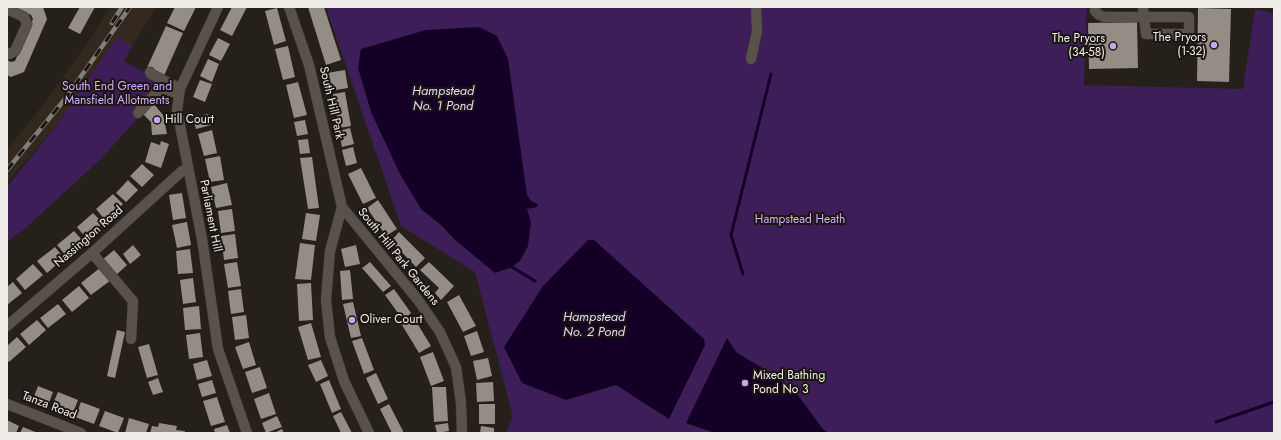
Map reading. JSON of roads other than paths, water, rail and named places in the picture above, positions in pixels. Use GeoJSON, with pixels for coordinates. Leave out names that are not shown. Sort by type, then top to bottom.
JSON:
{"type":"FeatureCollection","features":[{"type":"Feature","properties":{"kind":"street","name":"Parliament Hill"},"geometry":{"type":"LineString","coordinates":[[218,7],[180,92],[178,118],[202,239],[218,349],[247,433]]}},
{"type":"Feature","properties":{"kind":"street","name":"South Hill Park"},"geometry":{"type":"LineString","coordinates":[[289,7],[309,65],[342,207]]}},
{"type":"Feature","properties":{"kind":"street"},"geometry":{"type":"LineString","coordinates":[[751,59],[757,31],[756,7]]}},
{"type":"Feature","properties":{"kind":"street"},"geometry":{"type":"LineString","coordinates":[[1095,7],[1095,11],[1105,17],[1144,12]]}},
{"type":"Feature","properties":{"kind":"street"},"geometry":{"type":"LineString","coordinates":[[7,9],[24,16],[27,24],[15,51],[9,54],[7,53]]}},
{"type":"Feature","properties":{"kind":"street"},"geometry":{"type":"LineString","coordinates":[[150,72],[180,92]]}},
{"type":"Feature","properties":{"kind":"street"},"geometry":{"type":"LineString","coordinates":[[138,113],[155,94],[165,89],[180,92]]}},
{"type":"Feature","properties":{"kind":"street","name":"Nassington Road"},"geometry":{"type":"LineString","coordinates":[[7,326],[92,253],[182,171],[188,169]]}},
{"type":"Feature","properties":{"kind":"street","name":"South Hill Park Gardens"},"geometry":{"type":"LineString","coordinates":[[342,207],[330,251],[326,299],[330,337],[344,381],[369,433]]}},
{"type":"Feature","properties":{"kind":"street","name":"South Hill Park Gardens"},"geometry":{"type":"LineString","coordinates":[[342,207],[418,300],[440,332],[456,367],[461,403],[462,433]]}},
{"type":"Feature","properties":{"kind":"street"},"geometry":{"type":"LineString","coordinates":[[92,253],[133,301],[131,339]]}},
{"type":"Feature","properties":{"kind":"street","name":"Tanza Road"},"geometry":{"type":"LineString","coordinates":[[7,404],[81,433]]}},
{"type":"Feature","properties":{"kind":"water","name":"Hampstead No. 1 Pond"},"geometry":{"type":"Polygon","coordinates":[[[479,27],[497,36],[508,59],[527,195],[531,201],[538,204],[537,207],[527,209],[531,222],[528,246],[520,261],[512,267],[495,273],[455,240],[441,225],[421,209],[400,174],[371,112],[358,68],[361,49],[426,30],[479,27]]]}},
{"type":"Feature","properties":{"kind":"water","name":"Hampstead No. 2 Pond"},"geometry":{"type":"Polygon","coordinates":[[[588,240],[594,240],[704,339],[705,345],[669,419],[616,385],[566,400],[522,383],[504,347],[543,286],[588,240]]]}},
{"type":"Feature","properties":{"kind":"water","name":"Mixed Bathing Pond No 3"},"geometry":{"type":"Polygon","coordinates":[[[727,338],[736,352],[772,374],[797,394],[822,428],[828,433],[715,433],[686,423],[727,338]]]}},
{"type":"Feature","properties":{"kind":"waterway"},"geometry":{"type":"LineString","coordinates":[[743,274],[731,235],[771,74]]}},
{"type":"Feature","properties":{"kind":"waterway"},"geometry":{"type":"LineString","coordinates":[[511,264],[512,267],[535,281]]}},
{"type":"Feature","properties":{"kind":"waterway"},"geometry":{"type":"LineString","coordinates":[[1216,422],[1274,402]]}},
{"type":"Feature","properties":{"kind":"railway"},"geometry":{"type":"LineString","coordinates":[[112,23],[122,7]]}},
{"type":"Feature","properties":{"kind":"railway"},"geometry":{"type":"LineString","coordinates":[[7,170],[65,99],[130,7]]}},
{"type":"Feature","properties":{"kind":"place","name":"The Pryors (1-32)"},"geometry":{"type":"Point","coordinates":[1214,45]}},
{"type":"Feature","properties":{"kind":"place","name":"The Pryors (34-58)"},"geometry":{"type":"Point","coordinates":[1113,46]}},
{"type":"Feature","properties":{"kind":"place","name":"Hill Court"},"geometry":{"type":"Point","coordinates":[157,120]}},
{"type":"Feature","properties":{"kind":"place","name":"Oliver Court"},"geometry":{"type":"Point","coordinates":[352,320]}},
{"type":"Feature","properties":{"kind":"place","name":"Mixed Bathing Pond No 3"},"geometry":{"type":"Point","coordinates":[745,383]}},
{"type":"Feature","properties":{"kind":"park label","name":"South End Green and Mansfield Allotments"},"geometry":{"type":"Point","coordinates":[117,94]}},
{"type":"Feature","properties":{"kind":"park label","name":"Hampstead Heath"},"geometry":{"type":"Point","coordinates":[800,220]}}]}
